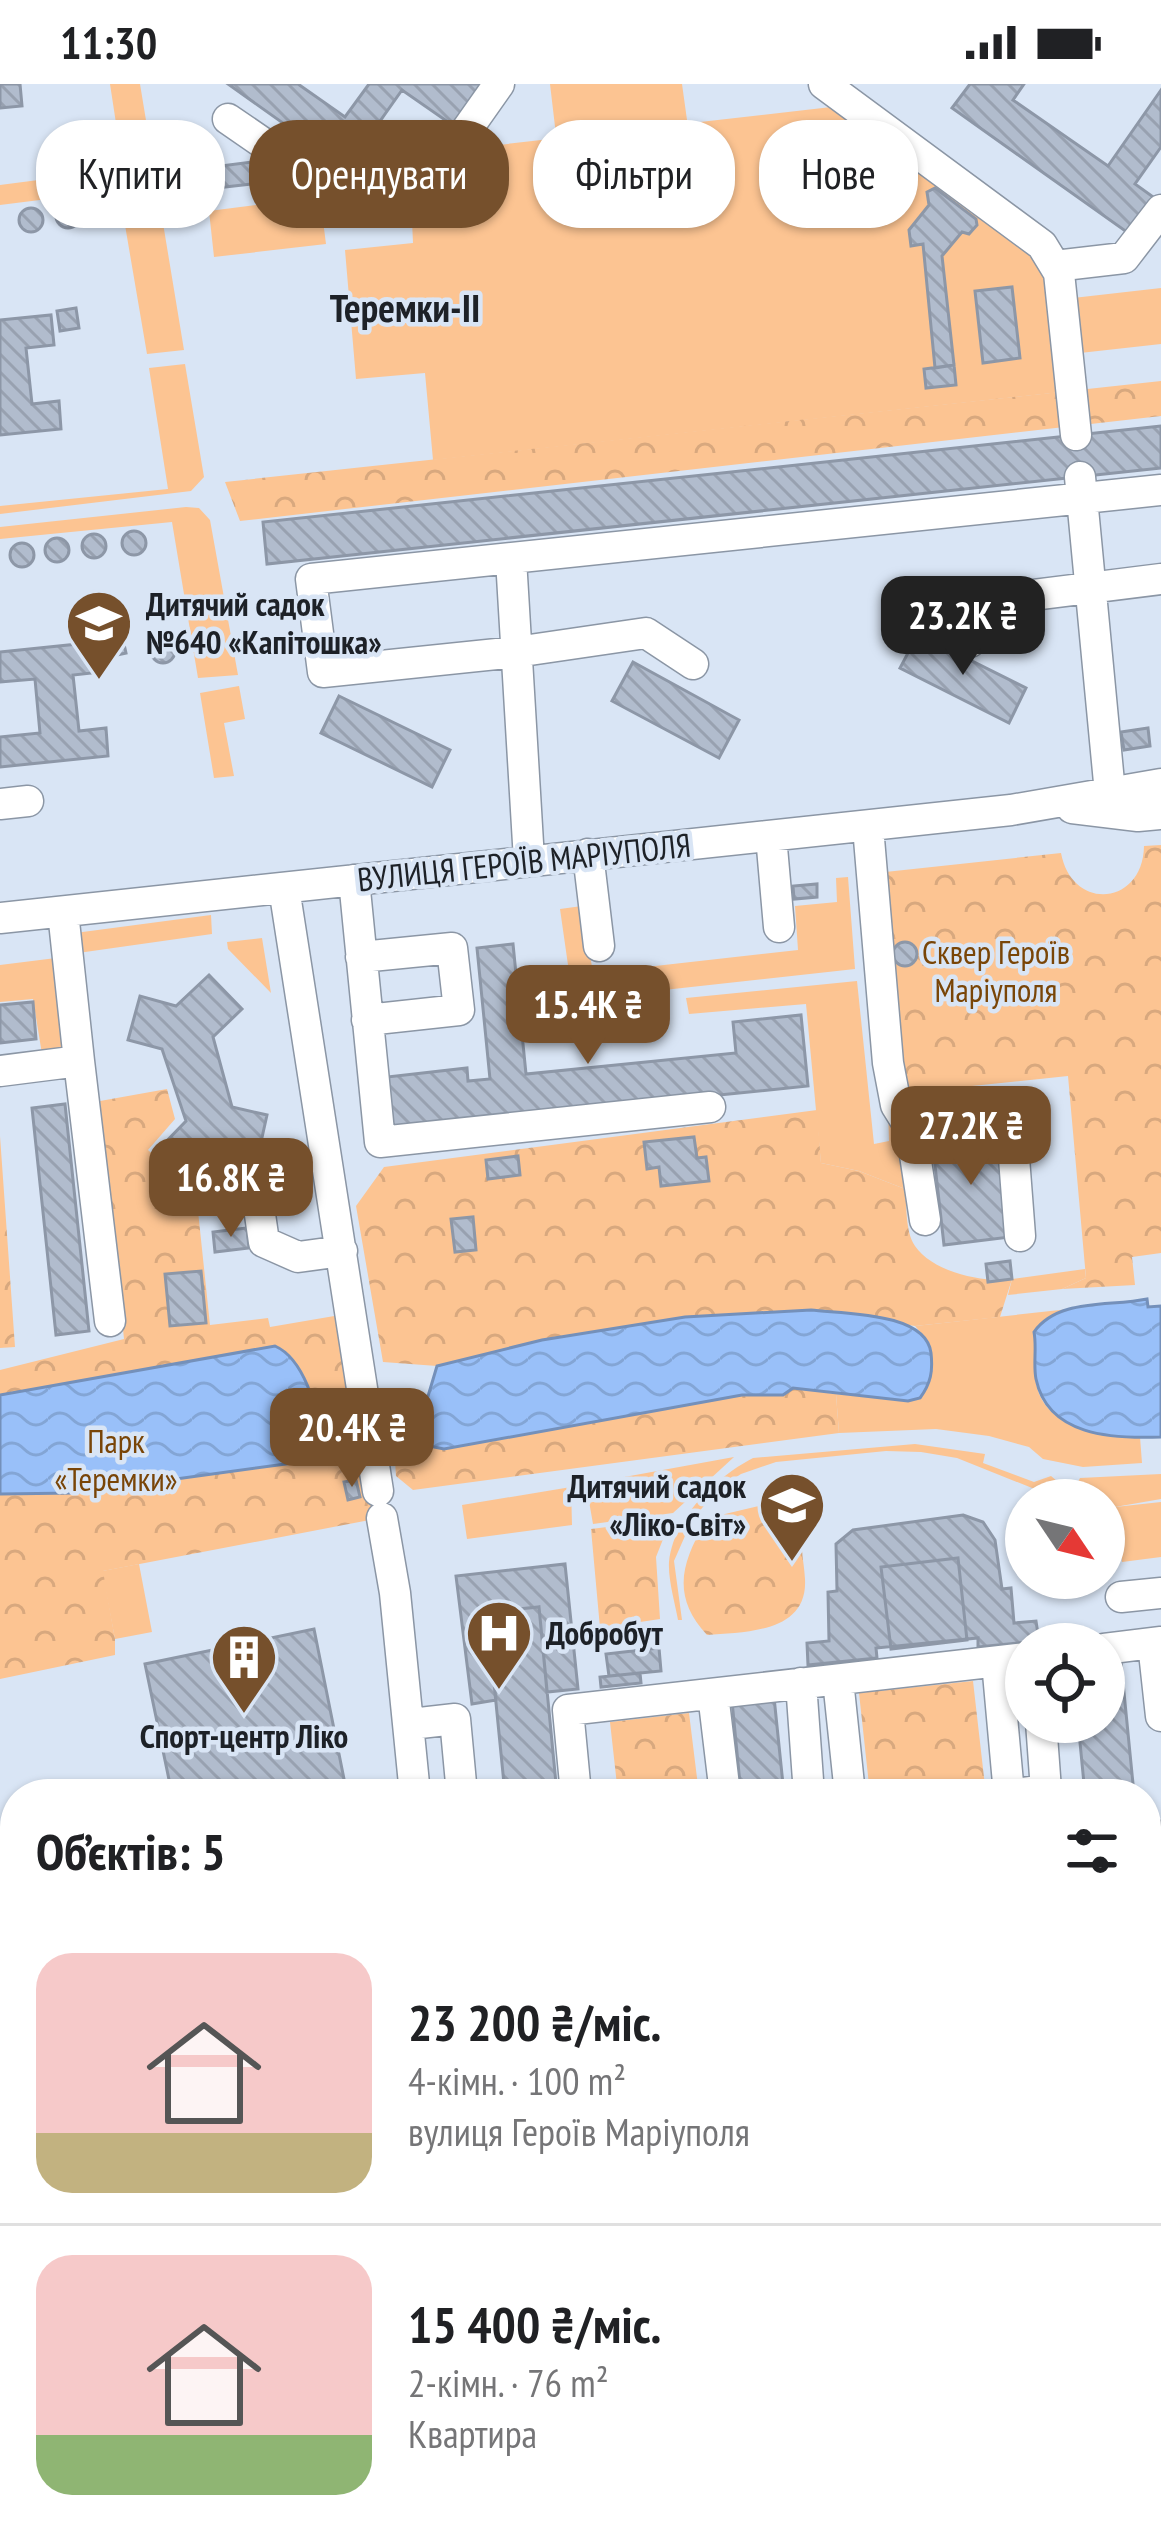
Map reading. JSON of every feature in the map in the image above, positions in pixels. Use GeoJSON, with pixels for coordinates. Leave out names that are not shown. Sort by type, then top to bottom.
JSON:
{"type":"FeatureCollection","features":[{"type":"Feature","properties":{"kind":"street"},"geometry":{"type":"LineString","coordinates":[[228,119],[362,211],[414,141],[455,145],[500,84]]}},
{"type":"Feature","properties":{"kind":"street"},"geometry":{"type":"LineString","coordinates":[[824,84],[1042,245],[1059,273],[1076,435]]}},
{"type":"Feature","properties":{"kind":"street"},"geometry":{"type":"LineString","coordinates":[[1055,266],[1124,258],[1161,210]]}},
{"type":"Feature","properties":{"kind":"street"},"geometry":{"type":"LineString","coordinates":[[693,664],[646,634],[323,672],[310,580],[1081,488],[1161,490]]}},
{"type":"Feature","properties":{"kind":"street"},"geometry":{"type":"LineString","coordinates":[[1081,488],[1111,793]]}},
{"type":"Feature","properties":{"kind":"street"},"geometry":{"type":"LineString","coordinates":[[511,559],[529,860]]}},
{"type":"Feature","properties":{"kind":"street"},"geometry":{"type":"LineString","coordinates":[[970,642],[993,600],[1161,579]]}},
{"type":"Feature","properties":{"kind":"street","name":"ВУЛИЦЯ ГЕРОЇВ МАРІУПОЛЯ"},"geometry":{"type":"LineString","coordinates":[[0,918],[868,827],[1048,806],[1161,784]]}},
{"type":"Feature","properties":{"kind":"street","name":"ВУЛИЦЯ ГЕРОЇВ МАРІУПОЛЯ"},"geometry":{"type":"LineString","coordinates":[[1048,806],[1138,816],[1161,814]]}},
{"type":"Feature","properties":{"kind":"street"},"geometry":{"type":"LineString","coordinates":[[868,827],[888,1063],[896,1105],[911,1129],[925,1220]]}},
{"type":"Feature","properties":{"kind":"street"},"geometry":{"type":"LineString","coordinates":[[771,836],[779,927]]}},
{"type":"Feature","properties":{"kind":"street"},"geometry":{"type":"LineString","coordinates":[[588,854],[599,946]]}},
{"type":"Feature","properties":{"kind":"street"},"geometry":{"type":"LineString","coordinates":[[354,880],[380,1142],[710,1107]]}},
{"type":"Feature","properties":{"kind":"street"},"geometry":{"type":"LineString","coordinates":[[284,888],[380,1505],[414,1779]]}},
{"type":"Feature","properties":{"kind":"street"},"geometry":{"type":"LineString","coordinates":[[63,912],[110,1321]]}},
{"type":"Feature","properties":{"kind":"street"},"geometry":{"type":"LineString","coordinates":[[361,957],[452,948],[459,1010],[368,1020]]}},
{"type":"Feature","properties":{"kind":"street"},"geometry":{"type":"LineString","coordinates":[[0,1071],[79,1061]]}},
{"type":"Feature","properties":{"kind":"street"},"geometry":{"type":"LineString","coordinates":[[911,1129],[1011,1120],[1021,1236]]}},
{"type":"Feature","properties":{"kind":"street"},"geometry":{"type":"LineString","coordinates":[[259,1201],[264,1242],[298,1257],[341,1251]]}},
{"type":"Feature","properties":{"kind":"street"},"geometry":{"type":"LineString","coordinates":[[1125,1598],[1161,1593]]}},
{"type":"Feature","properties":{"kind":"street"},"geometry":{"type":"LineString","coordinates":[[1125,1646],[1157,1642],[1161,1716]]}},
{"type":"Feature","properties":{"kind":"street"},"geometry":{"type":"LineString","coordinates":[[575,1779],[568,1709],[1005,1661]]}},
{"type":"Feature","properties":{"kind":"street"},"geometry":{"type":"LineString","coordinates":[[838,1680],[848,1779]]}},
{"type":"Feature","properties":{"kind":"street"},"geometry":{"type":"LineString","coordinates":[[801,1683],[808,1779]]}},
{"type":"Feature","properties":{"kind":"street"},"geometry":{"type":"LineString","coordinates":[[713,1694],[723,1779]]}},
{"type":"Feature","properties":{"kind":"street"},"geometry":{"type":"LineString","coordinates":[[410,1724],[454,1719],[460,1779]]}},
{"type":"Feature","properties":{"kind":"street"},"geometry":{"type":"LineString","coordinates":[[1011,1743],[1011,1779]]}},
{"type":"Feature","properties":{"kind":"street"},"geometry":{"type":"LineString","coordinates":[[1043,1743],[1045,1779]]}},
{"type":"Feature","properties":{"kind":"green space"},"geometry":{"type":"Polygon","coordinates":[[[110,84],[140,84],[146,120],[116,120],[110,84]]]}},
{"type":"Feature","properties":{"kind":"green space"},"geometry":{"type":"Polygon","coordinates":[[[550,84],[682,84],[687,120],[554,120],[550,84]]]}},
{"type":"Feature","properties":{"kind":"green space"},"geometry":{"type":"Polygon","coordinates":[[[840,106],[859,120],[759,120],[759,228],[918,228],[918,163],[1033,246],[1051,275],[1062,392],[433,460],[425,373],[356,379],[345,250],[413,243],[412,228],[509,228],[509,144],[533,141],[533,228],[735,228],[735,120],[717,120],[840,106]]]}},
{"type":"Feature","properties":{"kind":"green space"},"geometry":{"type":"Polygon","coordinates":[[[36,180],[36,200],[0,205],[0,185],[36,180]]]}},
{"type":"Feature","properties":{"kind":"green space"},"geometry":{"type":"Polygon","coordinates":[[[249,206],[249,228],[324,228],[326,244],[214,257],[211,228],[225,228],[225,209],[249,206]]]}},
{"type":"Feature","properties":{"kind":"green space"},"geometry":{"type":"Polygon","coordinates":[[[125,228],[164,228],[184,350],[147,354],[125,228]]]}},
{"type":"Feature","properties":{"kind":"green space"},"geometry":{"type":"Polygon","coordinates":[[[1161,288],[1161,344],[1080,353],[1073,298],[1161,288]]]}},
{"type":"Feature","properties":{"kind":"green space"},"geometry":{"type":"Polygon","coordinates":[[[185,364],[204,477],[191,491],[0,514],[0,506],[168,489],[149,368],[185,364]]]}},
{"type":"Feature","properties":{"kind":"green space"},"geometry":{"type":"Polygon","coordinates":[[[1161,381],[1161,416],[240,521],[225,482],[1161,381]]]}},
{"type":"Feature","properties":{"kind":"green space"},"geometry":{"type":"Polygon","coordinates":[[[199,508],[210,520],[238,675],[198,678],[172,522],[0,539],[0,527],[199,508]]]}},
{"type":"Feature","properties":{"kind":"green space"},"geometry":{"type":"Polygon","coordinates":[[[239,686],[245,719],[224,723],[234,776],[214,778],[200,693],[239,686]]]}},
{"type":"Feature","properties":{"kind":"green space","name":"Сквер Героїв Маріуполя"},"geometry":{"type":"Polygon","coordinates":[[[1161,845],[1161,1253],[1132,1257],[1135,1285],[1062,1289],[1086,1278],[1068,1076],[914,1092],[916,1103],[907,1105],[876,873],[1061,853],[1078,885],[1106,894],[1132,881],[1141,866],[1144,846],[1161,845]]]}},
{"type":"Feature","properties":{"kind":"green space"},"geometry":{"type":"Polygon","coordinates":[[[848,877],[855,969],[573,1000],[560,909],[582,906],[593,973],[798,950],[795,906],[837,902],[836,878],[848,877]]]}},
{"type":"Feature","properties":{"kind":"green space"},"geometry":{"type":"Polygon","coordinates":[[[211,915],[212,934],[78,953],[75,933],[211,915]]]}},
{"type":"Feature","properties":{"kind":"green space"},"geometry":{"type":"Polygon","coordinates":[[[262,938],[271,993],[228,949],[227,942],[262,938]]]}},
{"type":"Feature","properties":{"kind":"green space"},"geometry":{"type":"Polygon","coordinates":[[[56,958],[69,1049],[42,1054],[33,999],[0,1002],[0,965],[56,958]]]}},
{"type":"Feature","properties":{"kind":"green space"},"geometry":{"type":"Polygon","coordinates":[[[857,981],[874,1144],[889,1141],[888,1107],[901,1134],[905,1189],[821,1163],[806,1004],[689,1014],[686,998],[857,981]]]}},
{"type":"Feature","properties":{"kind":"green space","name":"Парк «Теремки»"},"geometry":{"type":"Polygon","coordinates":[[[167,1089],[175,1119],[148,1150],[193,1192],[223,1163],[246,1166],[248,1202],[198,1211],[210,1325],[268,1318],[270,1327],[346,1314],[375,1519],[103,1571],[115,1655],[0,1679],[0,1370],[124,1339],[100,1101],[167,1089]]]}},
{"type":"Feature","properties":{"kind":"green space"},"geometry":{"type":"Polygon","coordinates":[[[817,1110],[821,1163],[905,1189],[910,1233],[923,1255],[959,1274],[1012,1279],[1000,1317],[915,1326],[811,1310],[685,1317],[542,1340],[437,1366],[383,1362],[356,1206],[384,1167],[817,1110]]]}},
{"type":"Feature","properties":{"kind":"green space"},"geometry":{"type":"Polygon","coordinates":[[[0,1136],[15,1347],[0,1348],[0,1136]]]}},
{"type":"Feature","properties":{"kind":"green space"},"geometry":{"type":"Polygon","coordinates":[[[1085,1269],[1086,1278],[1062,1289],[1008,1295],[1012,1279],[1085,1269]]]}},
{"type":"Feature","properties":{"kind":"green space"},"geometry":{"type":"Polygon","coordinates":[[[1069,1309],[1055,1313],[1034,1332],[1035,1371],[1045,1405],[1087,1430],[1140,1437],[1142,1463],[1083,1467],[1043,1459],[1029,1447],[989,1436],[936,1429],[839,1433],[836,1394],[908,1401],[933,1370],[929,1342],[915,1326],[1069,1309]]]}},
{"type":"Feature","properties":{"kind":"green space"},"geometry":{"type":"Polygon","coordinates":[[[792,1388],[836,1394],[839,1433],[413,1490],[396,1476],[393,1431],[420,1423],[424,1445],[743,1395],[783,1395],[792,1388]]]}},
{"type":"Feature","properties":{"kind":"green space"},"geometry":{"type":"Polygon","coordinates":[[[915,1444],[985,1454],[983,1463],[1026,1479],[1010,1479],[957,1458],[886,1451],[776,1462],[741,1474],[718,1489],[692,1520],[674,1561],[682,1620],[678,1620],[669,1562],[679,1530],[699,1501],[753,1458],[915,1444]]]}},
{"type":"Feature","properties":{"kind":"green space"},"geometry":{"type":"Polygon","coordinates":[[[734,1457],[673,1513],[593,1524],[586,1484],[734,1457]]]}},
{"type":"Feature","properties":{"kind":"green space"},"geometry":{"type":"Polygon","coordinates":[[[1161,1474],[1161,1499],[1125,1505],[1125,1479],[1080,1478],[1161,1474]]]}},
{"type":"Feature","properties":{"kind":"green space"},"geometry":{"type":"Polygon","coordinates":[[[571,1487],[572,1525],[467,1539],[462,1505],[571,1487]]]}},
{"type":"Feature","properties":{"kind":"green space"},"geometry":{"type":"Polygon","coordinates":[[[1161,1502],[1161,1557],[1125,1562],[1125,1506],[1161,1502]]]}},
{"type":"Feature","properties":{"kind":"green space"},"geometry":{"type":"Polygon","coordinates":[[[767,1504],[792,1510],[814,1524],[802,1551],[803,1597],[785,1620],[771,1626],[707,1635],[695,1620],[684,1591],[692,1548],[708,1518],[767,1504]]]}},
{"type":"Feature","properties":{"kind":"green space"},"geometry":{"type":"Polygon","coordinates":[[[671,1519],[656,1557],[660,1619],[600,1628],[591,1529],[671,1519]]]}},
{"type":"Feature","properties":{"kind":"green space"},"geometry":{"type":"Polygon","coordinates":[[[139,1564],[152,1632],[115,1639],[102,1571],[139,1564]]]}},
{"type":"Feature","properties":{"kind":"green space"},"geometry":{"type":"Polygon","coordinates":[[[973,1681],[984,1779],[868,1779],[859,1693],[973,1681]]]}},
{"type":"Feature","properties":{"kind":"green space"},"geometry":{"type":"Polygon","coordinates":[[[689,1713],[697,1779],[616,1779],[610,1722],[689,1713]]]}},
{"type":"Feature","properties":{"kind":"water"},"geometry":{"type":"Polygon","coordinates":[[[1147,1299],[1148,1307],[1161,1306],[1161,1437],[1103,1435],[1068,1423],[1043,1398],[1035,1373],[1034,1332],[1044,1321],[1070,1309],[1147,1299]]]}},
{"type":"Feature","properties":{"kind":"water"},"geometry":{"type":"Polygon","coordinates":[[[811,1310],[882,1318],[915,1330],[926,1340],[932,1359],[929,1382],[920,1398],[908,1401],[793,1388],[783,1395],[742,1395],[444,1449],[424,1445],[420,1423],[437,1366],[542,1340],[685,1317],[811,1310]]]}},
{"type":"Feature","properties":{"kind":"water"},"geometry":{"type":"Polygon","coordinates":[[[275,1346],[294,1361],[316,1413],[315,1441],[300,1462],[74,1493],[0,1494],[0,1395],[275,1346]]]}},
{"type":"Feature","properties":{"kind":"building"},"geometry":{"type":"Polygon","coordinates":[[[0,84],[20,84],[22,106],[0,108],[0,84]]]}},
{"type":"Feature","properties":{"kind":"building"},"geometry":{"type":"Polygon","coordinates":[[[228,84],[298,84],[345,117],[369,84],[490,84],[464,120],[445,120],[402,90],[381,120],[279,120],[228,84]]]}},
{"type":"Feature","properties":{"kind":"building"},"geometry":{"type":"Polygon","coordinates":[[[970,84],[1024,84],[1013,100],[1108,166],[1161,90],[1161,147],[1135,184],[1156,199],[1131,235],[952,108],[970,84]]]}},
{"type":"Feature","properties":{"kind":"building"},"geometry":{"type":"Polygon","coordinates":[[[249,162],[249,184],[225,187],[225,165],[249,162]]]}},
{"type":"Feature","properties":{"kind":"building"},"geometry":{"type":"Polygon","coordinates":[[[935,188],[976,219],[977,225],[969,234],[962,232],[942,256],[954,365],[935,368],[923,244],[911,246],[909,230],[918,228],[918,219],[929,205],[927,192],[935,188]]]}},
{"type":"Feature","properties":{"kind":"building"},"geometry":{"type":"Polygon","coordinates":[[[36,209],[39,228],[31,232],[19,220],[36,209]]]}},
{"type":"Feature","properties":{"kind":"building"},"geometry":{"type":"Polygon","coordinates":[[[1012,287],[1020,358],[983,363],[975,291],[1012,287]]]}},
{"type":"Feature","properties":{"kind":"building"},"geometry":{"type":"Polygon","coordinates":[[[76,308],[79,328],[60,331],[57,311],[76,308]]]}},
{"type":"Feature","properties":{"kind":"building"},"geometry":{"type":"Polygon","coordinates":[[[51,315],[54,345],[26,348],[32,404],[59,401],[61,429],[0,435],[0,320],[51,315]]]}},
{"type":"Feature","properties":{"kind":"building"},"geometry":{"type":"Polygon","coordinates":[[[954,365],[956,385],[926,388],[924,369],[954,365]]]}},
{"type":"Feature","properties":{"kind":"building"},"geometry":{"type":"Polygon","coordinates":[[[1161,426],[1161,468],[267,564],[263,522],[1161,426]]]}},
{"type":"Feature","properties":{"kind":"building"},"geometry":{"type":"Polygon","coordinates":[[[134,531],[146,543],[134,555],[122,543],[134,531]]]}},
{"type":"Feature","properties":{"kind":"building"},"geometry":{"type":"Polygon","coordinates":[[[94,534],[106,546],[94,558],[82,546],[94,534]]]}},
{"type":"Feature","properties":{"kind":"building"},"geometry":{"type":"Polygon","coordinates":[[[57,538],[69,550],[57,562],[45,550],[57,538]]]}},
{"type":"Feature","properties":{"kind":"building"},"geometry":{"type":"Polygon","coordinates":[[[22,543],[34,555],[22,567],[10,555],[22,543]]]}},
{"type":"Feature","properties":{"kind":"building"},"geometry":{"type":"Polygon","coordinates":[[[918,634],[1026,688],[1009,723],[900,668],[918,634]]]}},
{"type":"Feature","properties":{"kind":"building"},"geometry":{"type":"Polygon","coordinates":[[[122,635],[126,653],[108,657],[105,638],[122,635]]]}},
{"type":"Feature","properties":{"kind":"building"},"geometry":{"type":"Polygon","coordinates":[[[163,639],[175,651],[163,663],[151,651],[163,639]]]}},
{"type":"Feature","properties":{"kind":"building"},"geometry":{"type":"Polygon","coordinates":[[[98,642],[101,672],[73,675],[79,731],[106,728],[108,756],[0,767],[0,737],[40,733],[35,679],[0,682],[0,652],[98,642]]]}},
{"type":"Feature","properties":{"kind":"building"},"geometry":{"type":"Polygon","coordinates":[[[633,662],[739,720],[719,758],[612,701],[633,662]]]}},
{"type":"Feature","properties":{"kind":"building"},"geometry":{"type":"Polygon","coordinates":[[[339,696],[450,750],[432,787],[321,733],[339,696]]]}},
{"type":"Feature","properties":{"kind":"building"},"geometry":{"type":"Polygon","coordinates":[[[1148,728],[1150,746],[1124,750],[1121,732],[1148,728]]]}},
{"type":"Feature","properties":{"kind":"building"},"geometry":{"type":"Polygon","coordinates":[[[817,884],[817,897],[794,899],[793,886],[817,884]]]}},
{"type":"Feature","properties":{"kind":"building"},"geometry":{"type":"Polygon","coordinates":[[[905,942],[914,945],[914,963],[905,966],[896,963],[893,954],[896,945],[905,942]]]}},
{"type":"Feature","properties":{"kind":"building"},"geometry":{"type":"Polygon","coordinates":[[[513,944],[526,1074],[736,1053],[733,1022],[801,1015],[808,1086],[392,1128],[387,1077],[467,1068],[468,1081],[490,1079],[477,948],[513,944]]]}},
{"type":"Feature","properties":{"kind":"building"},"geometry":{"type":"Polygon","coordinates":[[[209,975],[242,1009],[213,1037],[232,1107],[267,1115],[257,1160],[221,1153],[192,1183],[158,1150],[186,1121],[162,1049],[128,1040],[140,996],[176,1006],[209,975]]]}},
{"type":"Feature","properties":{"kind":"building"},"geometry":{"type":"Polygon","coordinates":[[[33,1002],[36,1039],[0,1043],[0,1005],[33,1002]]]}},
{"type":"Feature","properties":{"kind":"building"},"geometry":{"type":"Polygon","coordinates":[[[65,1104],[89,1331],[56,1335],[32,1108],[65,1104]]]}},
{"type":"Feature","properties":{"kind":"building"},"geometry":{"type":"Polygon","coordinates":[[[997,1131],[1010,1237],[944,1245],[932,1139],[997,1131]]]}},
{"type":"Feature","properties":{"kind":"building"},"geometry":{"type":"Polygon","coordinates":[[[694,1137],[697,1158],[706,1157],[709,1181],[661,1186],[659,1167],[647,1169],[644,1142],[694,1137]]]}},
{"type":"Feature","properties":{"kind":"building"},"geometry":{"type":"Polygon","coordinates":[[[518,1156],[520,1175],[488,1179],[486,1160],[518,1156]]]}},
{"type":"Feature","properties":{"kind":"building"},"geometry":{"type":"Polygon","coordinates":[[[473,1217],[476,1250],[455,1252],[451,1219],[473,1217]]]}},
{"type":"Feature","properties":{"kind":"building"},"geometry":{"type":"Polygon","coordinates":[[[247,1228],[249,1248],[215,1252],[213,1232],[247,1228]]]}},
{"type":"Feature","properties":{"kind":"building"},"geometry":{"type":"Polygon","coordinates":[[[1010,1261],[1012,1279],[988,1282],[986,1264],[1010,1261]]]}},
{"type":"Feature","properties":{"kind":"building"},"geometry":{"type":"Polygon","coordinates":[[[201,1271],[206,1323],[170,1326],[165,1274],[201,1271]]]}},
{"type":"Feature","properties":{"kind":"building"},"geometry":{"type":"Polygon","coordinates":[[[356,1480],[360,1497],[348,1500],[344,1482],[356,1480]]]}},
{"type":"Feature","properties":{"kind":"building"},"geometry":{"type":"Polygon","coordinates":[[[963,1515],[983,1522],[995,1540],[1005,1599],[1012,1599],[1014,1623],[1005,1623],[1005,1644],[978,1647],[978,1638],[876,1648],[877,1658],[808,1665],[807,1643],[829,1641],[828,1592],[837,1591],[836,1544],[853,1530],[963,1515]]]}},
{"type":"Feature","properties":{"kind":"building"},"geometry":{"type":"Polygon","coordinates":[[[958,1558],[967,1640],[891,1649],[881,1567],[958,1558]]]}},
{"type":"Feature","properties":{"kind":"building"},"geometry":{"type":"Polygon","coordinates":[[[565,1564],[578,1689],[547,1692],[539,1607],[487,1612],[496,1700],[472,1704],[456,1576],[565,1564]]]}},
{"type":"Feature","properties":{"kind":"building"},"geometry":{"type":"Polygon","coordinates":[[[539,1607],[556,1779],[504,1779],[487,1612],[539,1607]]]}},
{"type":"Feature","properties":{"kind":"building","name":"Спорт-центр Ліко"},"geometry":{"type":"Polygon","coordinates":[[[314,1629],[344,1779],[169,1779],[145,1664],[314,1629]]]}},
{"type":"Feature","properties":{"kind":"building"},"geometry":{"type":"Polygon","coordinates":[[[659,1648],[661,1671],[609,1676],[606,1654],[659,1648]]]}},
{"type":"Feature","properties":{"kind":"building"},"geometry":{"type":"Polygon","coordinates":[[[640,1673],[641,1683],[601,1687],[600,1677],[640,1673]]]}},
{"type":"Feature","properties":{"kind":"building"},"geometry":{"type":"Polygon","coordinates":[[[774,1697],[782,1779],[740,1779],[732,1701],[774,1697]]]}},
{"type":"Feature","properties":{"kind":"building"},"geometry":{"type":"Polygon","coordinates":[[[1125,1703],[1133,1779],[1084,1779],[1080,1743],[1125,1743],[1125,1703]]]}},
{"type":"Feature","properties":{"kind":"place","name":"Дитячий садок №640 «Капітошка»"},"geometry":{"type":"Point","coordinates":[99,682]}},
{"type":"Feature","properties":{"kind":"place","name":"Дитячий садок «Ліко-Світ»"},"geometry":{"type":"Point","coordinates":[792,1564]}},
{"type":"Feature","properties":{"kind":"place","name":"Добробут"},"geometry":{"type":"Point","coordinates":[499,1692]}},
{"type":"Feature","properties":{"kind":"place","name":"Спорт-центр Ліко"},"geometry":{"type":"Point","coordinates":[244,1716]}},
{"type":"Feature","properties":{"kind":"district","name":"Теремки-ІІ"},"geometry":{"type":"Point","coordinates":[405,308]}}]}
